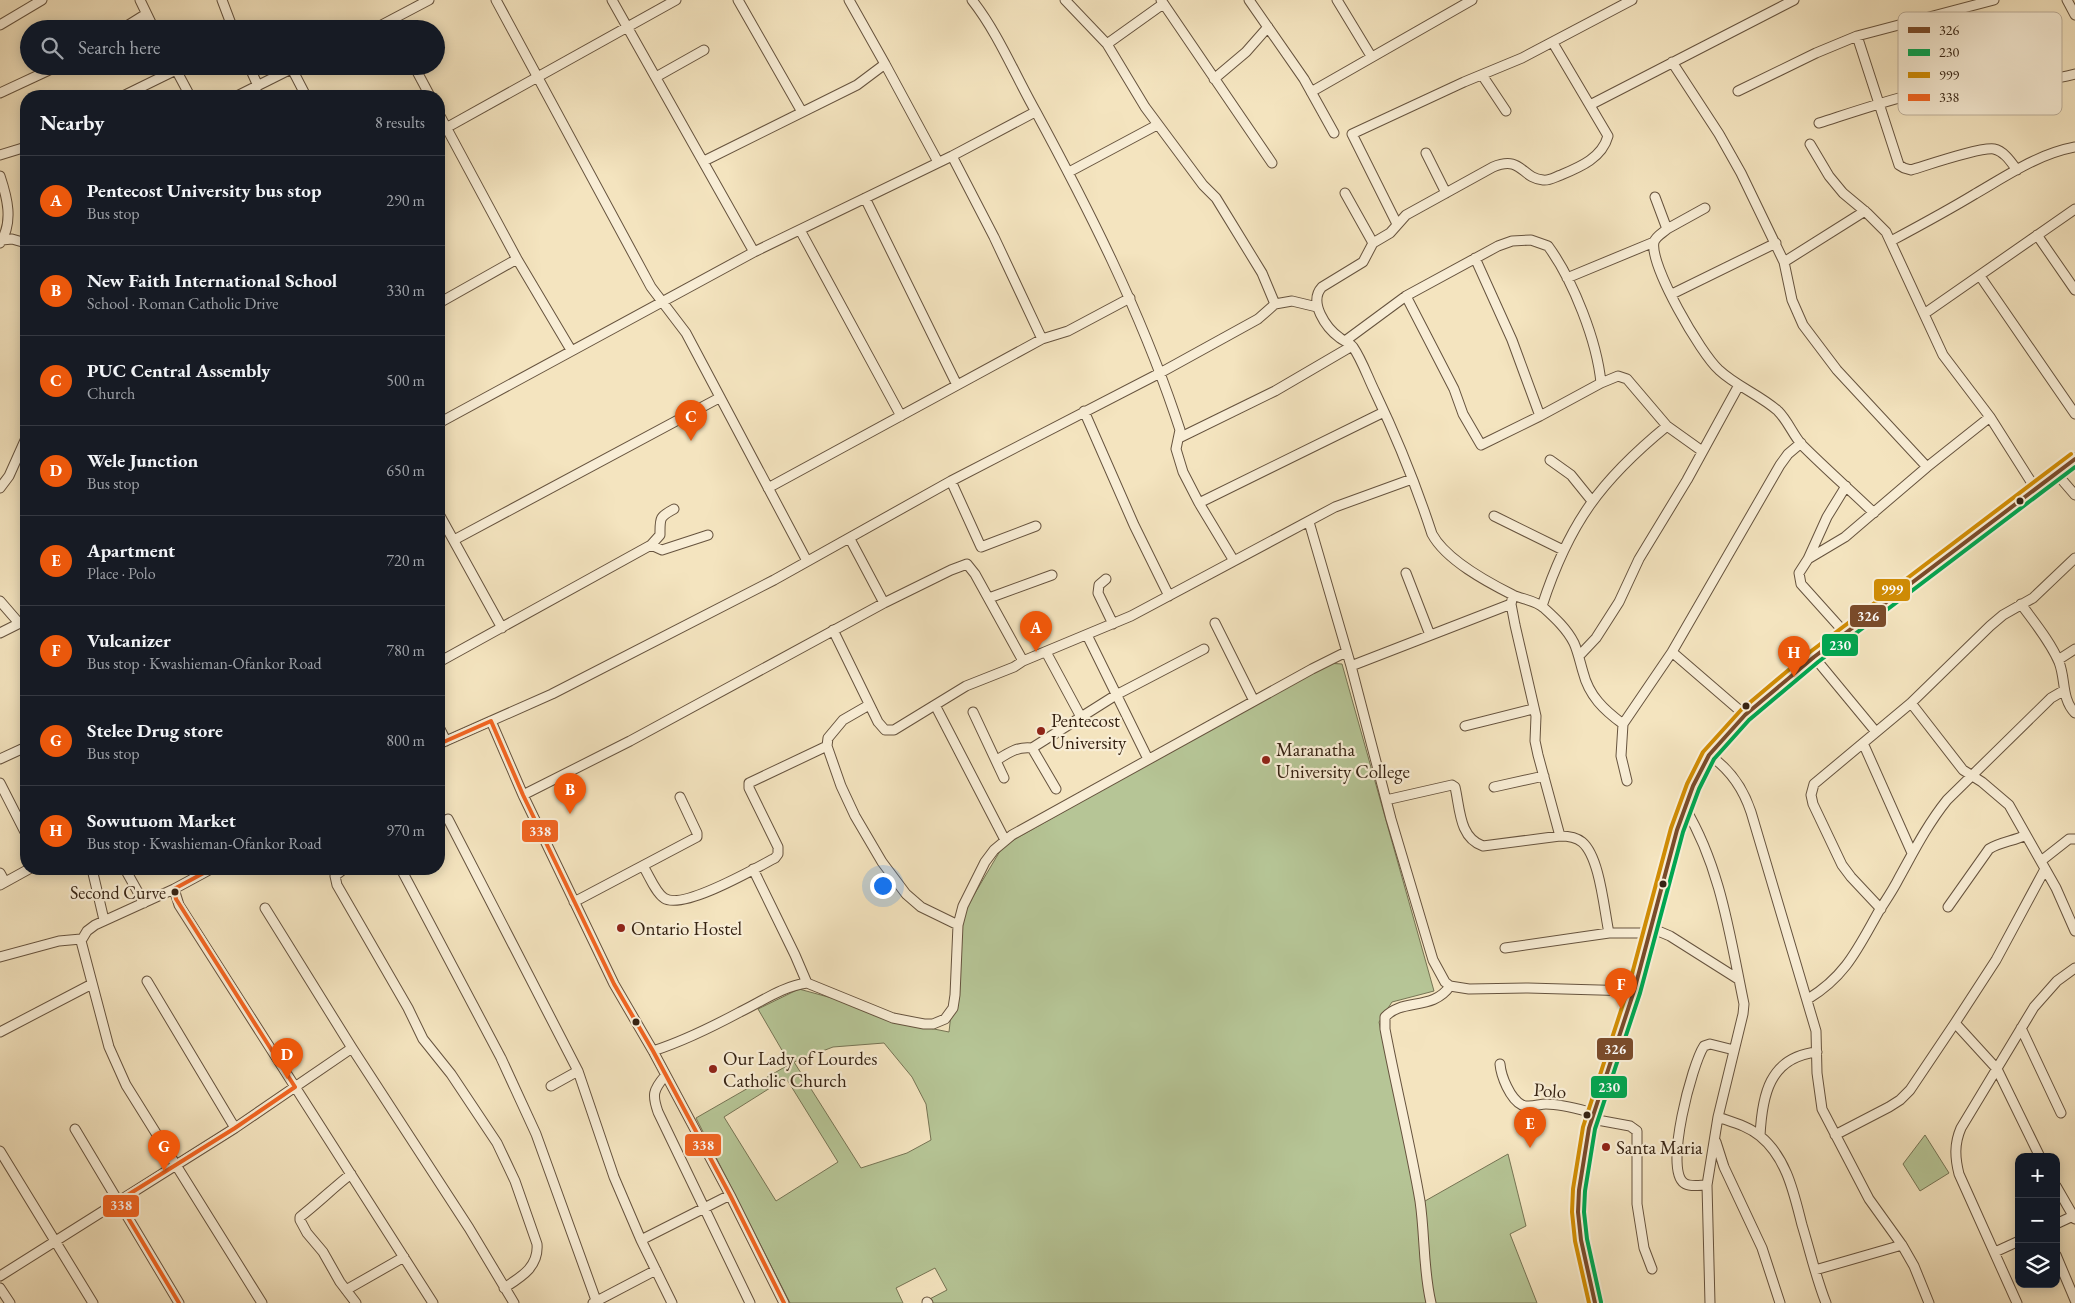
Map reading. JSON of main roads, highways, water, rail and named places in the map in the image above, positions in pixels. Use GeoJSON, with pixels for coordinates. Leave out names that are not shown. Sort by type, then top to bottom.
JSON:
{"type":"FeatureCollection","features":[{"type":"Feature","properties":{"kind":"main road"},"geometry":{"type":"LineString","coordinates":[[1595,1303],[1580,1240],[1578,1212],[1581,1174],[1592,1116],[1634,991],[1685,808],[1693,786],[1709,755],[1745,714],[1814,657],[2075,459]]}},
{"type":"Feature","properties":{"kind":"place","name":"PUC Central Assembly"},"geometry":{"type":"Point","coordinates":[691,441]}},
{"type":"Feature","properties":{"kind":"place","name":"Pentecost University bus stop"},"geometry":{"type":"Point","coordinates":[1036,652]}},
{"type":"Feature","properties":{"kind":"place","name":"Sowutuom Market"},"geometry":{"type":"Point","coordinates":[1794,677]}},
{"type":"Feature","properties":{"kind":"place","name":"Pentecost University"},"geometry":{"type":"Point","coordinates":[1041,731]}},
{"type":"Feature","properties":{"kind":"place","name":"Maranatha University College"},"geometry":{"type":"Point","coordinates":[1266,760]}},
{"type":"Feature","properties":{"kind":"place","name":"New Faith International School"},"geometry":{"type":"Point","coordinates":[570,814]}},
{"type":"Feature","properties":{"kind":"place","name":"Second Curve"},"geometry":{"type":"Point","coordinates":[175,892]}},
{"type":"Feature","properties":{"kind":"place","name":"Ontario Hostel"},"geometry":{"type":"Point","coordinates":[621,928]}},
{"type":"Feature","properties":{"kind":"place","name":"Vulcanizer"},"geometry":{"type":"Point","coordinates":[1621,1009]}},
{"type":"Feature","properties":{"kind":"place","name":"Our Lady of Lourdes Catholic Church"},"geometry":{"type":"Point","coordinates":[713,1069]}},
{"type":"Feature","properties":{"kind":"place","name":"Wele Junction"},"geometry":{"type":"Point","coordinates":[287,1079]}},
{"type":"Feature","properties":{"kind":"place","name":"Santa Maria"},"geometry":{"type":"Point","coordinates":[1606,1147]}},
{"type":"Feature","properties":{"kind":"place","name":"Apartment"},"geometry":{"type":"Point","coordinates":[1530,1148]}},
{"type":"Feature","properties":{"kind":"place","name":"Stelee Drug store"},"geometry":{"type":"Point","coordinates":[164,1171]}}]}
